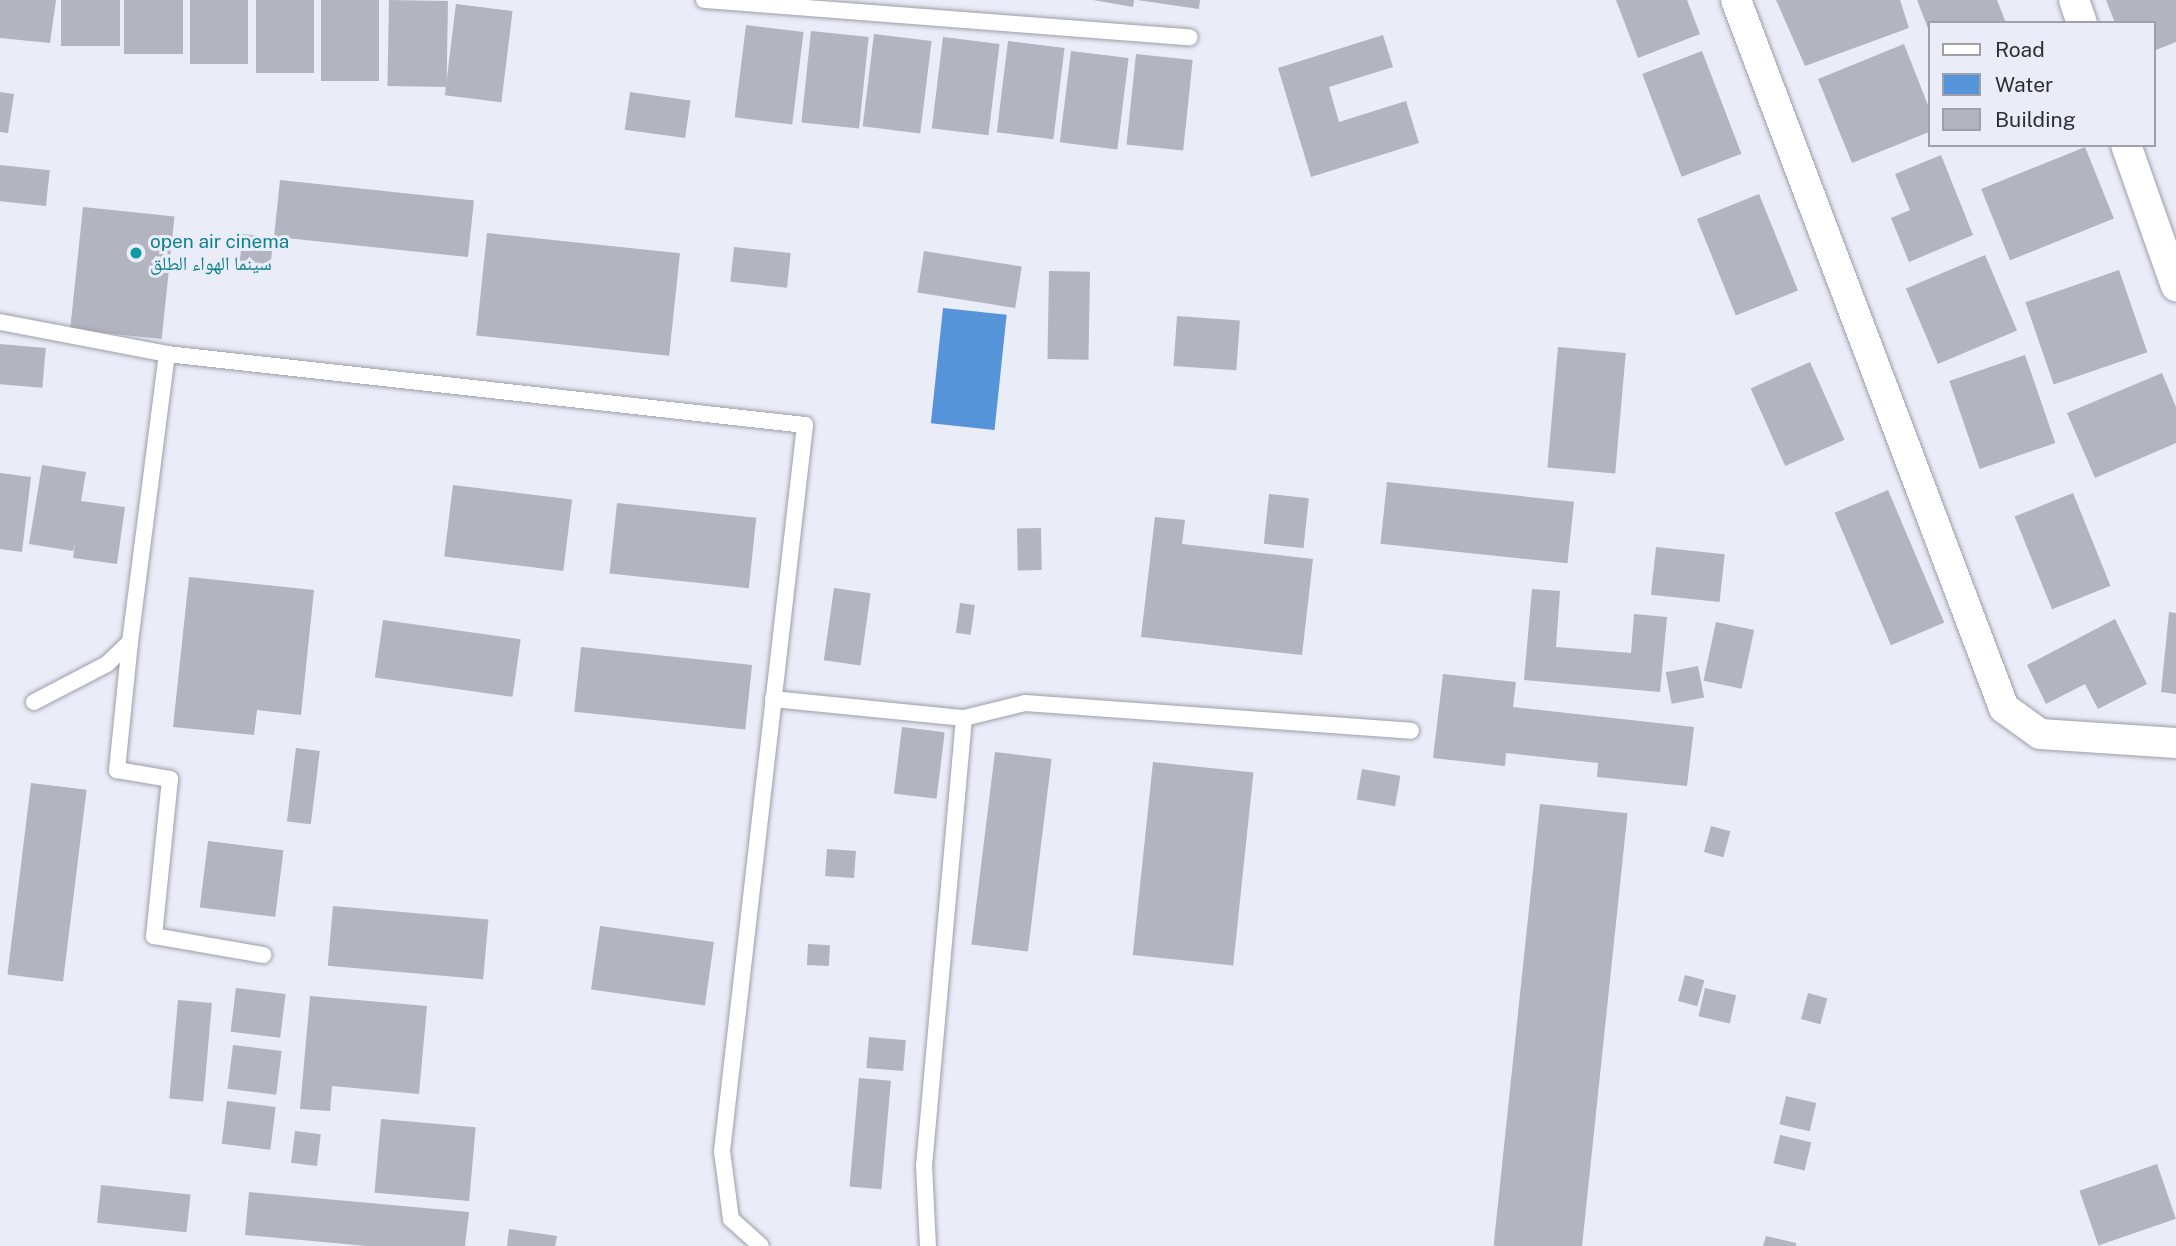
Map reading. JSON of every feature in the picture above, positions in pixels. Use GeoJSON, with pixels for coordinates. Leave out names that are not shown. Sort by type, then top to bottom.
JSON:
{"type":"FeatureCollection","features":[{"type":"Feature","properties":{"kind":"street"},"geometry":{"type":"LineString","coordinates":[[1736,0],[2004,708],[2040,734],[2176,743]]}},
{"type":"Feature","properties":{"kind":"street"},"geometry":{"type":"LineString","coordinates":[[2074,0],[2081,21]]}},
{"type":"Feature","properties":{"kind":"street"},"geometry":{"type":"LineString","coordinates":[[2127,147],[2176,286]]}},
{"type":"Feature","properties":{"kind":"lane"},"geometry":{"type":"LineString","coordinates":[[704,0],[1190,37]]}},
{"type":"Feature","properties":{"kind":"lane"},"geometry":{"type":"LineString","coordinates":[[0,322],[167,354],[805,425],[722,1151],[732,1219],[761,1246]]}},
{"type":"Feature","properties":{"kind":"lane"},"geometry":{"type":"LineString","coordinates":[[167,354],[130,642],[117,770],[170,779],[154,936],[263,955]]}},
{"type":"Feature","properties":{"kind":"lane"},"geometry":{"type":"LineString","coordinates":[[34,702],[107,664],[130,642]]}},
{"type":"Feature","properties":{"kind":"lane"},"geometry":{"type":"LineString","coordinates":[[773,699],[964,718],[1025,703],[1411,731]]}},
{"type":"Feature","properties":{"kind":"lane"},"geometry":{"type":"LineString","coordinates":[[928,1246],[924,1165],[964,718]]}},
{"type":"Feature","properties":{"kind":"water"},"geometry":{"type":"Polygon","coordinates":[[[943,308],[1007,315],[995,430],[931,423],[943,308]]]}},
{"type":"Feature","properties":{"kind":"building"},"geometry":{"type":"Polygon","coordinates":[[[0,0],[56,0],[50,43],[0,38],[0,0]]]}},
{"type":"Feature","properties":{"kind":"building"},"geometry":{"type":"Polygon","coordinates":[[[61,0],[120,0],[120,46],[61,46],[61,0]]]}},
{"type":"Feature","properties":{"kind":"building"},"geometry":{"type":"Polygon","coordinates":[[[124,0],[183,0],[183,54],[124,54],[124,0]]]}},
{"type":"Feature","properties":{"kind":"building"},"geometry":{"type":"Polygon","coordinates":[[[190,0],[248,0],[248,64],[190,64],[190,0]]]}},
{"type":"Feature","properties":{"kind":"building"},"geometry":{"type":"Polygon","coordinates":[[[256,0],[314,0],[314,73],[256,73],[256,0]]]}},
{"type":"Feature","properties":{"kind":"building"},"geometry":{"type":"Polygon","coordinates":[[[321,0],[379,0],[379,81],[321,81],[321,0]]]}},
{"type":"Feature","properties":{"kind":"building"},"geometry":{"type":"Polygon","coordinates":[[[389,0],[448,1],[446,87],[387,86],[389,0]]]}},
{"type":"Feature","properties":{"kind":"building"},"geometry":{"type":"Polygon","coordinates":[[[1093,0],[1134,0],[1133,7],[1093,0]]]}},
{"type":"Feature","properties":{"kind":"building"},"geometry":{"type":"Polygon","coordinates":[[[1137,0],[1200,0],[1199,9],[1137,0]]]}},
{"type":"Feature","properties":{"kind":"building"},"geometry":{"type":"Polygon","coordinates":[[[1616,0],[1687,0],[1700,34],[1638,58],[1616,0]]]}},
{"type":"Feature","properties":{"kind":"building"},"geometry":{"type":"Polygon","coordinates":[[[1776,0],[1900,0],[1909,28],[1805,66],[1776,0]]]}},
{"type":"Feature","properties":{"kind":"building"},"geometry":{"type":"Polygon","coordinates":[[[1917,0],[1997,0],[2005,21],[1927,21],[1927,26],[1917,0]]]}},
{"type":"Feature","properties":{"kind":"building"},"geometry":{"type":"Polygon","coordinates":[[[2106,0],[2176,0],[2176,42],[2155,50],[2155,21],[2114,21],[2106,0]]]}},
{"type":"Feature","properties":{"kind":"building"},"geometry":{"type":"Polygon","coordinates":[[[456,4],[513,11],[501,102],[445,95],[456,4]]]}},
{"type":"Feature","properties":{"kind":"building"},"geometry":{"type":"Polygon","coordinates":[[[746,25],[804,32],[792,124],[735,117],[746,25]]]}},
{"type":"Feature","properties":{"kind":"building"},"geometry":{"type":"Polygon","coordinates":[[[811,31],[869,37],[859,129],[801,122],[811,31]]]}},
{"type":"Feature","properties":{"kind":"building"},"geometry":{"type":"Polygon","coordinates":[[[874,34],[932,41],[920,133],[863,126],[874,34]]]}},
{"type":"Feature","properties":{"kind":"building"},"geometry":{"type":"Polygon","coordinates":[[[1383,35],[1393,67],[1329,87],[1339,122],[1406,101],[1419,143],[1311,177],[1278,68],[1383,35]]]}},
{"type":"Feature","properties":{"kind":"building"},"geometry":{"type":"Polygon","coordinates":[[[943,37],[1000,44],[988,135],[932,128],[943,37]]]}},
{"type":"Feature","properties":{"kind":"building"},"geometry":{"type":"Polygon","coordinates":[[[1008,41],[1065,48],[1053,139],[997,132],[1008,41]]]}},
{"type":"Feature","properties":{"kind":"building"},"geometry":{"type":"Polygon","coordinates":[[[1904,44],[1927,103],[1927,133],[1852,163],[1818,79],[1904,44]]]}},
{"type":"Feature","properties":{"kind":"building"},"geometry":{"type":"Polygon","coordinates":[[[1071,51],[1129,58],[1117,149],[1060,142],[1071,51]]]}},
{"type":"Feature","properties":{"kind":"building"},"geometry":{"type":"Polygon","coordinates":[[[1702,51],[1741,154],[1682,177],[1642,74],[1702,51]]]}},
{"type":"Feature","properties":{"kind":"building"},"geometry":{"type":"Polygon","coordinates":[[[1136,54],[1193,60],[1183,150],[1126,145],[1136,54]]]}},
{"type":"Feature","properties":{"kind":"building"},"geometry":{"type":"Polygon","coordinates":[[[0,92],[14,94],[8,133],[0,132],[0,92]]]}},
{"type":"Feature","properties":{"kind":"building"},"geometry":{"type":"Polygon","coordinates":[[[630,92],[690,100],[685,138],[625,130],[630,92]]]}},
{"type":"Feature","properties":{"kind":"building"},"geometry":{"type":"Polygon","coordinates":[[[2085,147],[2114,218],[2010,260],[1981,189],[2085,147]]]}},
{"type":"Feature","properties":{"kind":"building"},"geometry":{"type":"Polygon","coordinates":[[[1941,155],[1973,235],[1909,262],[1891,218],[1910,210],[1895,174],[1941,155]]]}},
{"type":"Feature","properties":{"kind":"building"},"geometry":{"type":"Polygon","coordinates":[[[0,165],[50,170],[46,206],[0,201],[0,165]]]}},
{"type":"Feature","properties":{"kind":"building"},"geometry":{"type":"Polygon","coordinates":[[[280,180],[474,200],[468,257],[274,237],[280,180]]]}},
{"type":"Feature","properties":{"kind":"building"},"geometry":{"type":"Polygon","coordinates":[[[1759,194],[1798,290],[1736,316],[1697,219],[1759,194]]]}},
{"type":"Feature","properties":{"kind":"building"},"geometry":{"type":"Polygon","coordinates":[[[83,207],[174,217],[162,339],[70,329],[83,207]]]}},
{"type":"Feature","properties":{"kind":"building"},"geometry":{"type":"Polygon","coordinates":[[[487,233],[680,253],[669,356],[476,335],[487,233]]]}},
{"type":"Feature","properties":{"kind":"building"},"geometry":{"type":"Polygon","coordinates":[[[243,234],[274,238],[270,265],[240,261],[243,234]]]}},
{"type":"Feature","properties":{"kind":"building"},"geometry":{"type":"Polygon","coordinates":[[[734,247],[791,253],[787,288],[730,282],[734,247]]]}},
{"type":"Feature","properties":{"kind":"building"},"geometry":{"type":"Polygon","coordinates":[[[924,251],[1022,266],[1015,308],[917,292],[924,251]]]}},
{"type":"Feature","properties":{"kind":"building"},"geometry":{"type":"Polygon","coordinates":[[[1985,255],[2017,330],[1938,364],[1906,289],[1985,255]]]}},
{"type":"Feature","properties":{"kind":"building"},"geometry":{"type":"Polygon","coordinates":[[[2119,270],[2147,352],[2054,384],[2025,302],[2119,270]]]}},
{"type":"Feature","properties":{"kind":"building"},"geometry":{"type":"Polygon","coordinates":[[[1049,271],[1090,272],[1088,360],[1047,359],[1049,271]]]}},
{"type":"Feature","properties":{"kind":"building"},"geometry":{"type":"Polygon","coordinates":[[[1177,316],[1240,320],[1236,370],[1174,366],[1177,316]]]}},
{"type":"Feature","properties":{"kind":"building"},"geometry":{"type":"Polygon","coordinates":[[[0,344],[46,348],[42,388],[0,384],[0,344]]]}},
{"type":"Feature","properties":{"kind":"building"},"geometry":{"type":"Polygon","coordinates":[[[1558,347],[1626,353],[1615,473],[1547,468],[1558,347]]]}},
{"type":"Feature","properties":{"kind":"building"},"geometry":{"type":"Polygon","coordinates":[[[2025,355],[2055,443],[1980,469],[1949,381],[2025,355]]]}},
{"type":"Feature","properties":{"kind":"building"},"geometry":{"type":"Polygon","coordinates":[[[1810,362],[1845,440],[1785,466],[1751,388],[1810,362]]]}},
{"type":"Feature","properties":{"kind":"building"},"geometry":{"type":"Polygon","coordinates":[[[2162,373],[2176,407],[2176,443],[2095,478],[2067,413],[2162,373]]]}},
{"type":"Feature","properties":{"kind":"building"},"geometry":{"type":"Polygon","coordinates":[[[42,465],[86,472],[81,501],[125,507],[117,564],[73,558],[75,543],[73,551],[29,544],[42,465]]]}},
{"type":"Feature","properties":{"kind":"building"},"geometry":{"type":"Polygon","coordinates":[[[0,473],[31,477],[22,552],[0,549],[0,473]]]}},
{"type":"Feature","properties":{"kind":"building"},"geometry":{"type":"Polygon","coordinates":[[[1387,482],[1574,502],[1567,563],[1381,544],[1387,482]]]}},
{"type":"Feature","properties":{"kind":"building"},"geometry":{"type":"Polygon","coordinates":[[[453,485],[572,500],[563,571],[444,556],[453,485]]]}},
{"type":"Feature","properties":{"kind":"building"},"geometry":{"type":"Polygon","coordinates":[[[1888,490],[1944,623],[1891,645],[1835,513],[1888,490]]]}},
{"type":"Feature","properties":{"kind":"building"},"geometry":{"type":"Polygon","coordinates":[[[2073,493],[2110,586],[2052,609],[2015,517],[2073,493]]]}},
{"type":"Feature","properties":{"kind":"building"},"geometry":{"type":"Polygon","coordinates":[[[1269,494],[1309,498],[1304,548],[1264,544],[1269,494]]]}},
{"type":"Feature","properties":{"kind":"building"},"geometry":{"type":"Polygon","coordinates":[[[617,503],[756,518],[749,588],[610,574],[617,503]]]}},
{"type":"Feature","properties":{"kind":"building"},"geometry":{"type":"Polygon","coordinates":[[[1155,517],[1185,520],[1182,544],[1313,559],[1302,655],[1141,637],[1155,517]]]}},
{"type":"Feature","properties":{"kind":"building"},"geometry":{"type":"Polygon","coordinates":[[[1017,528],[1041,528],[1042,570],[1018,570],[1017,528]]]}},
{"type":"Feature","properties":{"kind":"building"},"geometry":{"type":"Polygon","coordinates":[[[1656,547],[1725,554],[1720,602],[1651,595],[1656,547]]]}},
{"type":"Feature","properties":{"kind":"building"},"geometry":{"type":"Polygon","coordinates":[[[189,577],[314,590],[301,715],[257,710],[254,735],[173,727],[189,577]]]}},
{"type":"Feature","properties":{"kind":"building"},"geometry":{"type":"Polygon","coordinates":[[[834,588],[871,593],[860,665],[824,660],[834,588]]]}},
{"type":"Feature","properties":{"kind":"building"},"geometry":{"type":"Polygon","coordinates":[[[1532,589],[1560,591],[1556,647],[1631,653],[1634,614],[1667,617],[1660,692],[1524,680],[1532,589]]]}},
{"type":"Feature","properties":{"kind":"building"},"geometry":{"type":"Polygon","coordinates":[[[960,603],[975,605],[971,635],[956,633],[960,603]]]}},
{"type":"Feature","properties":{"kind":"building"},"geometry":{"type":"Polygon","coordinates":[[[2169,612],[2176,613],[2176,694],[2161,692],[2169,612]]]}},
{"type":"Feature","properties":{"kind":"building"},"geometry":{"type":"Polygon","coordinates":[[[2115,619],[2147,684],[2098,709],[2085,684],[2046,704],[2027,665],[2115,619]]]}},
{"type":"Feature","properties":{"kind":"building"},"geometry":{"type":"Polygon","coordinates":[[[383,620],[521,639],[513,697],[375,677],[383,620]]]}},
{"type":"Feature","properties":{"kind":"building"},"geometry":{"type":"Polygon","coordinates":[[[1716,622],[1754,630],[1742,689],[1704,681],[1716,622]]]}},
{"type":"Feature","properties":{"kind":"building"},"geometry":{"type":"Polygon","coordinates":[[[581,647],[752,665],[745,730],[574,712],[581,647]]]}},
{"type":"Feature","properties":{"kind":"building"},"geometry":{"type":"Polygon","coordinates":[[[1698,666],[1704,697],[1672,704],[1666,672],[1698,666]]]}},
{"type":"Feature","properties":{"kind":"building"},"geometry":{"type":"Polygon","coordinates":[[[1443,674],[1516,682],[1513,707],[1694,727],[1687,786],[1597,777],[1598,763],[1506,753],[1505,766],[1433,758],[1443,674]]]}},
{"type":"Feature","properties":{"kind":"building"},"geometry":{"type":"Polygon","coordinates":[[[902,727],[945,732],[937,799],[894,794],[902,727]]]}},
{"type":"Feature","properties":{"kind":"building"},"geometry":{"type":"Polygon","coordinates":[[[296,748],[320,751],[311,824],[287,821],[296,748]]]}},
{"type":"Feature","properties":{"kind":"building"},"geometry":{"type":"Polygon","coordinates":[[[995,752],[1052,759],[1028,952],[971,945],[995,752]]]}},
{"type":"Feature","properties":{"kind":"building"},"geometry":{"type":"Polygon","coordinates":[[[1153,762],[1253,773],[1233,965],[1133,955],[1153,762]]]}},
{"type":"Feature","properties":{"kind":"building"},"geometry":{"type":"Polygon","coordinates":[[[1362,769],[1400,776],[1395,806],[1357,800],[1362,769]]]}},
{"type":"Feature","properties":{"kind":"building"},"geometry":{"type":"Polygon","coordinates":[[[31,783],[87,790],[63,981],[7,975],[31,783]]]}},
{"type":"Feature","properties":{"kind":"building"},"geometry":{"type":"Polygon","coordinates":[[[1540,804],[1628,813],[1582,1246],[1494,1246],[1540,804]]]}},
{"type":"Feature","properties":{"kind":"building"},"geometry":{"type":"Polygon","coordinates":[[[1711,826],[1730,831],[1723,857],[1704,852],[1711,826]]]}},
{"type":"Feature","properties":{"kind":"building"},"geometry":{"type":"Polygon","coordinates":[[[208,841],[283,850],[275,917],[200,908],[208,841]]]}},
{"type":"Feature","properties":{"kind":"building"},"geometry":{"type":"Polygon","coordinates":[[[827,849],[856,851],[854,878],[825,876],[827,849]]]}},
{"type":"Feature","properties":{"kind":"building"},"geometry":{"type":"Polygon","coordinates":[[[333,906],[488,920],[483,979],[328,966],[333,906]]]}},
{"type":"Feature","properties":{"kind":"building"},"geometry":{"type":"Polygon","coordinates":[[[600,926],[714,942],[705,1005],[591,989],[600,926]]]}},
{"type":"Feature","properties":{"kind":"building"},"geometry":{"type":"Polygon","coordinates":[[[808,944],[830,945],[829,966],[807,965],[808,944]]]}},
{"type":"Feature","properties":{"kind":"building"},"geometry":{"type":"Polygon","coordinates":[[[1685,975],[1704,980],[1697,1006],[1678,1001],[1685,975]]]}},
{"type":"Feature","properties":{"kind":"building"},"geometry":{"type":"Polygon","coordinates":[[[236,988],[286,994],[280,1038],[231,1032],[236,988]]]}},
{"type":"Feature","properties":{"kind":"building"},"geometry":{"type":"Polygon","coordinates":[[[1705,988],[1736,995],[1730,1023],[1698,1016],[1705,988]]]}},
{"type":"Feature","properties":{"kind":"building"},"geometry":{"type":"Polygon","coordinates":[[[1808,993],[1827,998],[1820,1024],[1801,1019],[1808,993]]]}},
{"type":"Feature","properties":{"kind":"building"},"geometry":{"type":"Polygon","coordinates":[[[310,996],[427,1006],[419,1094],[332,1086],[330,1111],[300,1109],[310,996]]]}},
{"type":"Feature","properties":{"kind":"building"},"geometry":{"type":"Polygon","coordinates":[[[178,1000],[212,1003],[203,1102],[169,1099],[178,1000]]]}},
{"type":"Feature","properties":{"kind":"building"},"geometry":{"type":"Polygon","coordinates":[[[869,1037],[906,1040],[903,1071],[866,1068],[869,1037]]]}},
{"type":"Feature","properties":{"kind":"building"},"geometry":{"type":"Polygon","coordinates":[[[233,1045],[282,1051],[276,1095],[228,1089],[233,1045]]]}},
{"type":"Feature","properties":{"kind":"building"},"geometry":{"type":"Polygon","coordinates":[[[859,1078],[891,1081],[881,1189],[850,1187],[859,1078]]]}},
{"type":"Feature","properties":{"kind":"building"},"geometry":{"type":"Polygon","coordinates":[[[1786,1096],[1816,1103],[1810,1131],[1779,1124],[1786,1096]]]}},
{"type":"Feature","properties":{"kind":"building"},"geometry":{"type":"Polygon","coordinates":[[[227,1101],[276,1107],[270,1150],[222,1144],[227,1101]]]}},
{"type":"Feature","properties":{"kind":"building"},"geometry":{"type":"Polygon","coordinates":[[[381,1119],[476,1127],[469,1201],[375,1193],[381,1119]]]}},
{"type":"Feature","properties":{"kind":"building"},"geometry":{"type":"Polygon","coordinates":[[[295,1131],[321,1134],[317,1166],[291,1163],[295,1131]]]}},
{"type":"Feature","properties":{"kind":"building"},"geometry":{"type":"Polygon","coordinates":[[[1780,1135],[1811,1142],[1805,1170],[1773,1163],[1780,1135]]]}},
{"type":"Feature","properties":{"kind":"building"},"geometry":{"type":"Polygon","coordinates":[[[2157,1164],[2176,1219],[2098,1246],[2079,1191],[2157,1164]]]}},
{"type":"Feature","properties":{"kind":"building"},"geometry":{"type":"Polygon","coordinates":[[[101,1185],[191,1194],[187,1232],[97,1223],[101,1185]]]}},
{"type":"Feature","properties":{"kind":"building"},"geometry":{"type":"Polygon","coordinates":[[[249,1192],[469,1212],[465,1246],[367,1246],[245,1235],[249,1192]]]}},
{"type":"Feature","properties":{"kind":"building"},"geometry":{"type":"Polygon","coordinates":[[[509,1229],[557,1236],[555,1246],[507,1246],[509,1229]]]}},
{"type":"Feature","properties":{"kind":"building"},"geometry":{"type":"Polygon","coordinates":[[[1766,1236],[1796,1243],[1796,1246],[1763,1246],[1766,1236]]]}},
{"type":"Feature","properties":{"kind":"place","name":"open air cinema سينما الهواء الطلق"},"geometry":{"type":"Point","coordinates":[136,253]}}]}
